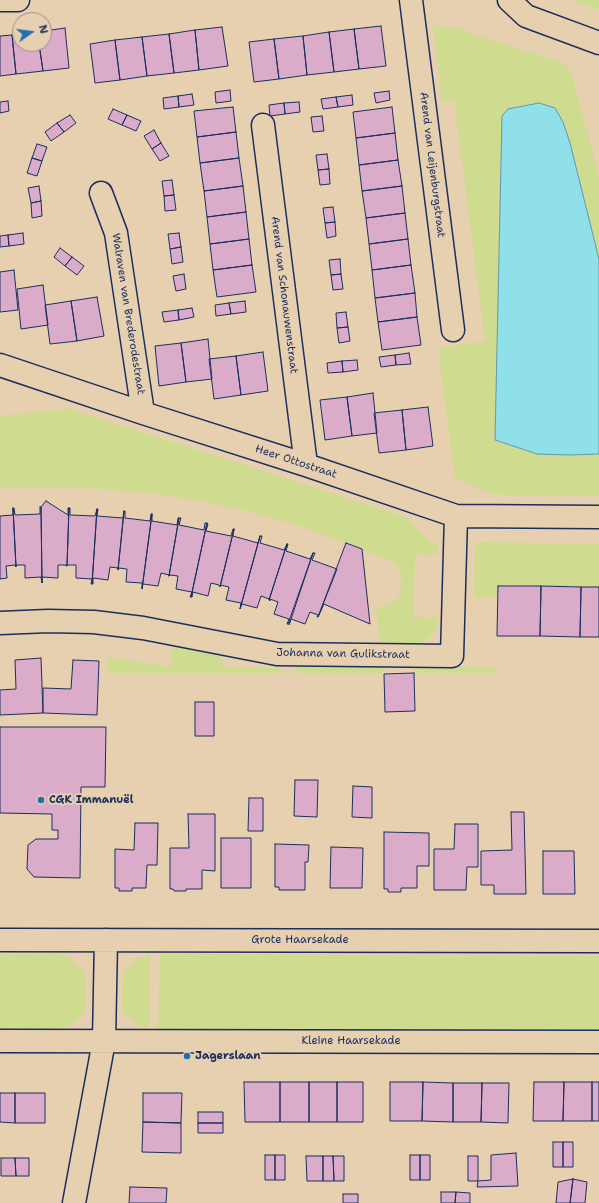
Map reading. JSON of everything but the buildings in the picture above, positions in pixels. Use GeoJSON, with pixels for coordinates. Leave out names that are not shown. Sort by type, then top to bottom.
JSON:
{"type":"FeatureCollection","features":[{"type":"Feature","properties":{"kind":"street"},"geometry":{"type":"LineString","coordinates":[[0,0],[18,0]]}},
{"type":"Feature","properties":{"kind":"street","name":"Arend van Leijenburgstraat"},"geometry":{"type":"LineString","coordinates":[[411,0],[453,330]]}},
{"type":"Feature","properties":{"kind":"street"},"geometry":{"type":"LineString","coordinates":[[509,0],[526,16],[599,43]]}},
{"type":"Feature","properties":{"kind":"street","name":"Arend van Schonauwenstraat"},"geometry":{"type":"LineString","coordinates":[[263,124],[306,465]]}},
{"type":"Feature","properties":{"kind":"street","name":"Walraven van Brederodestraat"},"geometry":{"type":"LineString","coordinates":[[101,193],[116,233],[143,413]]}},
{"type":"Feature","properties":{"kind":"street","name":"Heer Ottostraat"},"geometry":{"type":"LineString","coordinates":[[0,365],[143,413],[306,465],[456,516],[599,517]]}},
{"type":"Feature","properties":{"kind":"street","name":"Johanna van Gulikstraat"},"geometry":{"type":"LineString","coordinates":[[0,624],[48,621],[94,622],[143,628],[278,654],[452,656],[456,516]]}},
{"type":"Feature","properties":{"kind":"street","name":"Grote Haarsekade"},"geometry":{"type":"LineString","coordinates":[[0,940],[599,941]]}},
{"type":"Feature","properties":{"kind":"street"},"geometry":{"type":"LineString","coordinates":[[74,1203],[104,1041],[106,940]]}},
{"type":"Feature","properties":{"kind":"street","name":"Kleine Haarsekade"},"geometry":{"type":"LineString","coordinates":[[0,1041],[599,1042]]}},
{"type":"Feature","properties":{"kind":"green space"},"geometry":{"type":"Polygon","coordinates":[[[570,0],[599,0],[599,10],[570,0]]]}},
{"type":"Feature","properties":{"kind":"green space"},"geometry":{"type":"Polygon","coordinates":[[[433,25],[452,27],[564,63],[571,73],[599,176],[599,259],[570,143],[539,103],[508,109],[570,455],[599,454],[599,496],[511,496],[490,493],[455,478],[438,348],[485,341],[454,100],[442,101],[433,25]]]}},
{"type":"Feature","properties":{"kind":"green space"},"geometry":{"type":"Polygon","coordinates":[[[70,409],[406,517],[430,542],[438,543],[438,555],[415,554],[413,617],[437,618],[437,625],[434,633],[421,643],[414,645],[380,645],[376,608],[386,606],[394,602],[400,593],[402,583],[399,570],[390,560],[294,524],[238,509],[183,498],[127,491],[70,487],[0,488],[0,416],[70,409]]]}},
{"type":"Feature","properties":{"kind":"green space"},"geometry":{"type":"Polygon","coordinates":[[[479,542],[599,544],[599,587],[499,586],[498,597],[474,597],[475,548],[479,542]]]}},
{"type":"Feature","properties":{"kind":"green space"},"geometry":{"type":"Polygon","coordinates":[[[174,642],[217,652],[226,668],[281,668],[281,673],[108,673],[108,657],[170,667],[174,642]]]}},
{"type":"Feature","properties":{"kind":"green space"},"geometry":{"type":"Polygon","coordinates":[[[417,666],[497,668],[497,673],[414,673],[414,669],[417,668],[417,666]]]}},
{"type":"Feature","properties":{"kind":"green space"},"geometry":{"type":"Polygon","coordinates":[[[295,667],[383,667],[383,669],[385,669],[384,674],[295,673],[295,667]]]}},
{"type":"Feature","properties":{"kind":"green space"},"geometry":{"type":"Polygon","coordinates":[[[0,954],[58,954],[73,960],[82,969],[86,981],[86,1007],[80,1018],[70,1026],[59,1029],[0,1030],[0,954]]]}},
{"type":"Feature","properties":{"kind":"green space"},"geometry":{"type":"Polygon","coordinates":[[[150,954],[149,1029],[133,1023],[125,1013],[122,1002],[122,986],[124,974],[131,963],[136,959],[150,954]]]}},
{"type":"Feature","properties":{"kind":"green space"},"geometry":{"type":"Polygon","coordinates":[[[160,954],[599,956],[599,1029],[158,1029],[160,954]]]}},
{"type":"Feature","properties":{"kind":"water"},"geometry":{"type":"Polygon","coordinates":[[[539,103],[555,108],[563,122],[570,143],[599,259],[599,454],[537,454],[495,440],[502,116],[508,109],[539,103]]]}},
{"type":"Feature","properties":{"kind":"place","name":"CGK Immanuël"},"geometry":{"type":"Point","coordinates":[41,800]}},
{"type":"Feature","properties":{"kind":"place","name":"Jagerslaan"},"geometry":{"type":"Point","coordinates":[187,1056]}}]}
